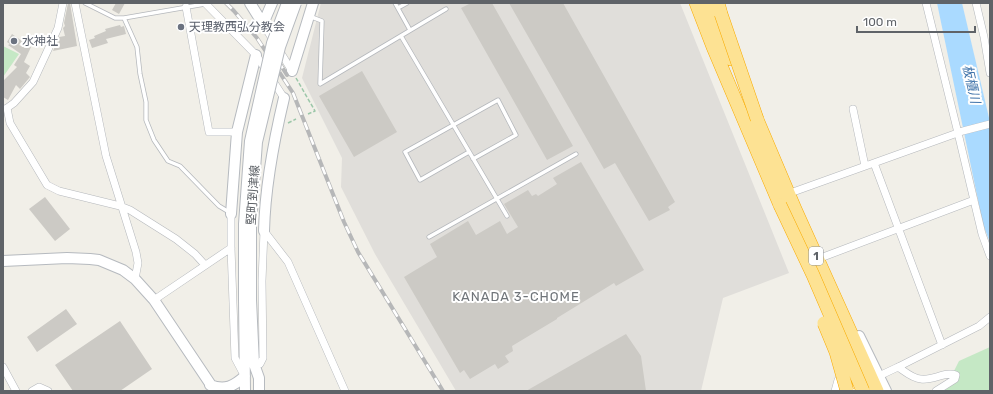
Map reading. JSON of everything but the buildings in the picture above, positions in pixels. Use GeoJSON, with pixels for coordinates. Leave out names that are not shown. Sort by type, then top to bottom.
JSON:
{"type":"FeatureCollection","features":[{"type":"Feature","properties":{"kind":"highway"},"geometry":{"type":"LineString","coordinates":[[690,3],[713,47]]}},
{"type":"Feature","properties":{"kind":"highway","name":"1"},"geometry":{"type":"LineString","coordinates":[[696,3],[780,205],[836,352],[847,391]]}},
{"type":"Feature","properties":{"kind":"highway","name":"1"},"geometry":{"type":"LineString","coordinates":[[713,6],[757,119],[795,209],[877,391]]}},
{"type":"Feature","properties":{"kind":"highway","name":"1"},"geometry":{"type":"LineString","coordinates":[[780,205],[813,275],[864,391]]}},
{"type":"Feature","properties":{"kind":"highway","name":"1"},"geometry":{"type":"LineString","coordinates":[[795,209],[864,391]]}},
{"type":"Feature","properties":{"kind":"street"},"geometry":{"type":"LineString","coordinates":[[63,3],[58,28],[33,82],[14,102],[4,108],[10,123],[41,176],[48,185],[59,191],[120,206],[130,210],[176,239],[195,254],[205,265]]}},
{"type":"Feature","properties":{"kind":"street"},"geometry":{"type":"LineString","coordinates":[[75,3],[106,156],[120,206],[136,252],[138,263],[135,279]]}},
{"type":"Feature","properties":{"kind":"street"},"geometry":{"type":"LineString","coordinates":[[206,3],[256,56],[284,98],[276,131],[264,213],[262,281],[263,358],[260,364],[254,364],[253,391]]}},
{"type":"Feature","properties":{"kind":"street"},"geometry":{"type":"LineString","coordinates":[[250,3],[292,71]]}},
{"type":"Feature","properties":{"kind":"street"},"geometry":{"type":"LineString","coordinates":[[263,24],[272,3]]}},
{"type":"Feature","properties":{"kind":"street","name":"堅町到津線"},"geometry":{"type":"LineString","coordinates":[[259,391],[259,378],[254,364],[247,300],[244,224],[250,141],[272,43],[287,3]]}},
{"type":"Feature","properties":{"kind":"street","name":"堅町到津線"},"geometry":{"type":"LineString","coordinates":[[245,391],[247,300],[257,142],[280,47],[296,3]]}},
{"type":"Feature","properties":{"kind":"street"},"geometry":{"type":"LineString","coordinates":[[292,71],[313,3]]}},
{"type":"Feature","properties":{"kind":"street"},"geometry":{"type":"LineString","coordinates":[[700,3],[793,229],[855,391]]}},
{"type":"Feature","properties":{"kind":"street"},"geometry":{"type":"LineString","coordinates":[[926,3],[961,132],[982,234],[990,256]]}},
{"type":"Feature","properties":{"kind":"street"},"geometry":{"type":"LineString","coordinates":[[976,3],[990,73]]}},
{"type":"Feature","properties":{"kind":"street"},"geometry":{"type":"LineString","coordinates":[[713,6],[793,192],[863,345],[886,391]]}},
{"type":"Feature","properties":{"kind":"street"},"geometry":{"type":"LineString","coordinates":[[186,7],[209,132],[236,132]]}},
{"type":"Feature","properties":{"kind":"street"},"geometry":{"type":"LineString","coordinates":[[3,261],[67,258],[90,259],[123,270],[135,279],[154,300],[213,389],[228,388],[245,376],[235,358],[231,214],[236,132],[256,56]]}},
{"type":"Feature","properties":{"kind":"street"},"geometry":{"type":"LineString","coordinates":[[853,109],[865,166]]}},
{"type":"Feature","properties":{"kind":"street"},"geometry":{"type":"LineString","coordinates":[[793,192],[961,132],[990,124]]}},
{"type":"Feature","properties":{"kind":"street"},"geometry":{"type":"LineString","coordinates":[[874,163],[942,345]]}},
{"type":"Feature","properties":{"kind":"street"},"geometry":{"type":"LineString","coordinates":[[823,257],[974,200]]}},
{"type":"Feature","properties":{"kind":"street"},"geometry":{"type":"LineString","coordinates":[[264,231],[288,262],[345,391]]}},
{"type":"Feature","properties":{"kind":"street"},"geometry":{"type":"LineString","coordinates":[[154,300],[231,248]]}},
{"type":"Feature","properties":{"kind":"street"},"geometry":{"type":"LineString","coordinates":[[879,376],[898,368],[979,326],[990,317]]}},
{"type":"Feature","properties":{"kind":"street"},"geometry":{"type":"LineString","coordinates":[[3,367],[13,390]]}},
{"type":"Feature","properties":{"kind":"street"},"geometry":{"type":"LineString","coordinates":[[898,368],[919,380],[951,373],[956,375],[955,379],[936,391]]}},
{"type":"Feature","properties":{"kind":"street"},"geometry":{"type":"LineString","coordinates":[[835,391],[838,380],[846,369]]}},
{"type":"Feature","properties":{"kind":"street"},"geometry":{"type":"LineString","coordinates":[[32,391],[39,387],[48,391]]}},
{"type":"Feature","properties":{"kind":"lane"},"geometry":{"type":"LineString","coordinates":[[85,3],[115,18],[124,18],[206,3]]}},
{"type":"Feature","properties":{"kind":"lane"},"geometry":{"type":"LineString","coordinates":[[396,3],[410,30]]}},
{"type":"Feature","properties":{"kind":"lane"},"geometry":{"type":"LineString","coordinates":[[398,8],[407,3]]}},
{"type":"Feature","properties":{"kind":"lane"},"geometry":{"type":"LineString","coordinates":[[309,16],[322,21],[320,84],[446,8]]}},
{"type":"Feature","properties":{"kind":"lane"},"geometry":{"type":"LineString","coordinates":[[124,18],[137,47],[140,74],[146,102],[146,120],[154,140],[168,161],[180,166],[219,206],[231,214]]}},
{"type":"Feature","properties":{"kind":"lane"},"geometry":{"type":"LineString","coordinates":[[401,36],[507,216]]}},
{"type":"Feature","properties":{"kind":"lane"},"geometry":{"type":"LineString","coordinates":[[469,152],[420,180],[405,152],[498,100],[516,135],[474,159]]}},
{"type":"Feature","properties":{"kind":"lane"},"geometry":{"type":"LineString","coordinates":[[429,237],[576,154]]}},
{"type":"Feature","properties":{"kind":"path"},"geometry":{"type":"LineString","coordinates":[[292,71],[315,111],[308,114]]}},
{"type":"Feature","properties":{"kind":"shaded area"},"geometry":{"type":"Polygon","coordinates":[[[321,3],[680,3],[789,273],[723,298],[701,391],[456,391],[375,254],[341,187],[342,158],[302,78],[321,3]]]}},
{"type":"Feature","properties":{"kind":"green space"},"geometry":{"type":"Polygon","coordinates":[[[3,46],[19,54],[3,77],[3,46]]]}},
{"type":"Feature","properties":{"kind":"green space"},"geometry":{"type":"Polygon","coordinates":[[[990,347],[990,391],[944,391],[959,361],[990,347]]]}},
{"type":"Feature","properties":{"kind":"water","name":"板櫃川"},"geometry":{"type":"Polygon","coordinates":[[[937,3],[962,3],[990,122],[990,243],[983,224],[937,3]]]}},
{"type":"Feature","properties":{"kind":"railway"},"geometry":{"type":"LineString","coordinates":[[226,3],[257,38],[293,93],[344,222],[358,252],[443,391]]}},
{"type":"Feature","properties":{"kind":"railway"},"geometry":{"type":"LineString","coordinates":[[270,48],[287,75]]}},
{"type":"Feature","properties":{"kind":"place","name":"天理教西弘分教会"},"geometry":{"type":"Point","coordinates":[181,27]}},
{"type":"Feature","properties":{"kind":"place","name":"水神社"},"geometry":{"type":"Point","coordinates":[14,41]}},
{"type":"Feature","properties":{"kind":"district","name":"KANADA 3-CHOME"},"geometry":{"type":"Point","coordinates":[516,296]}}]}
